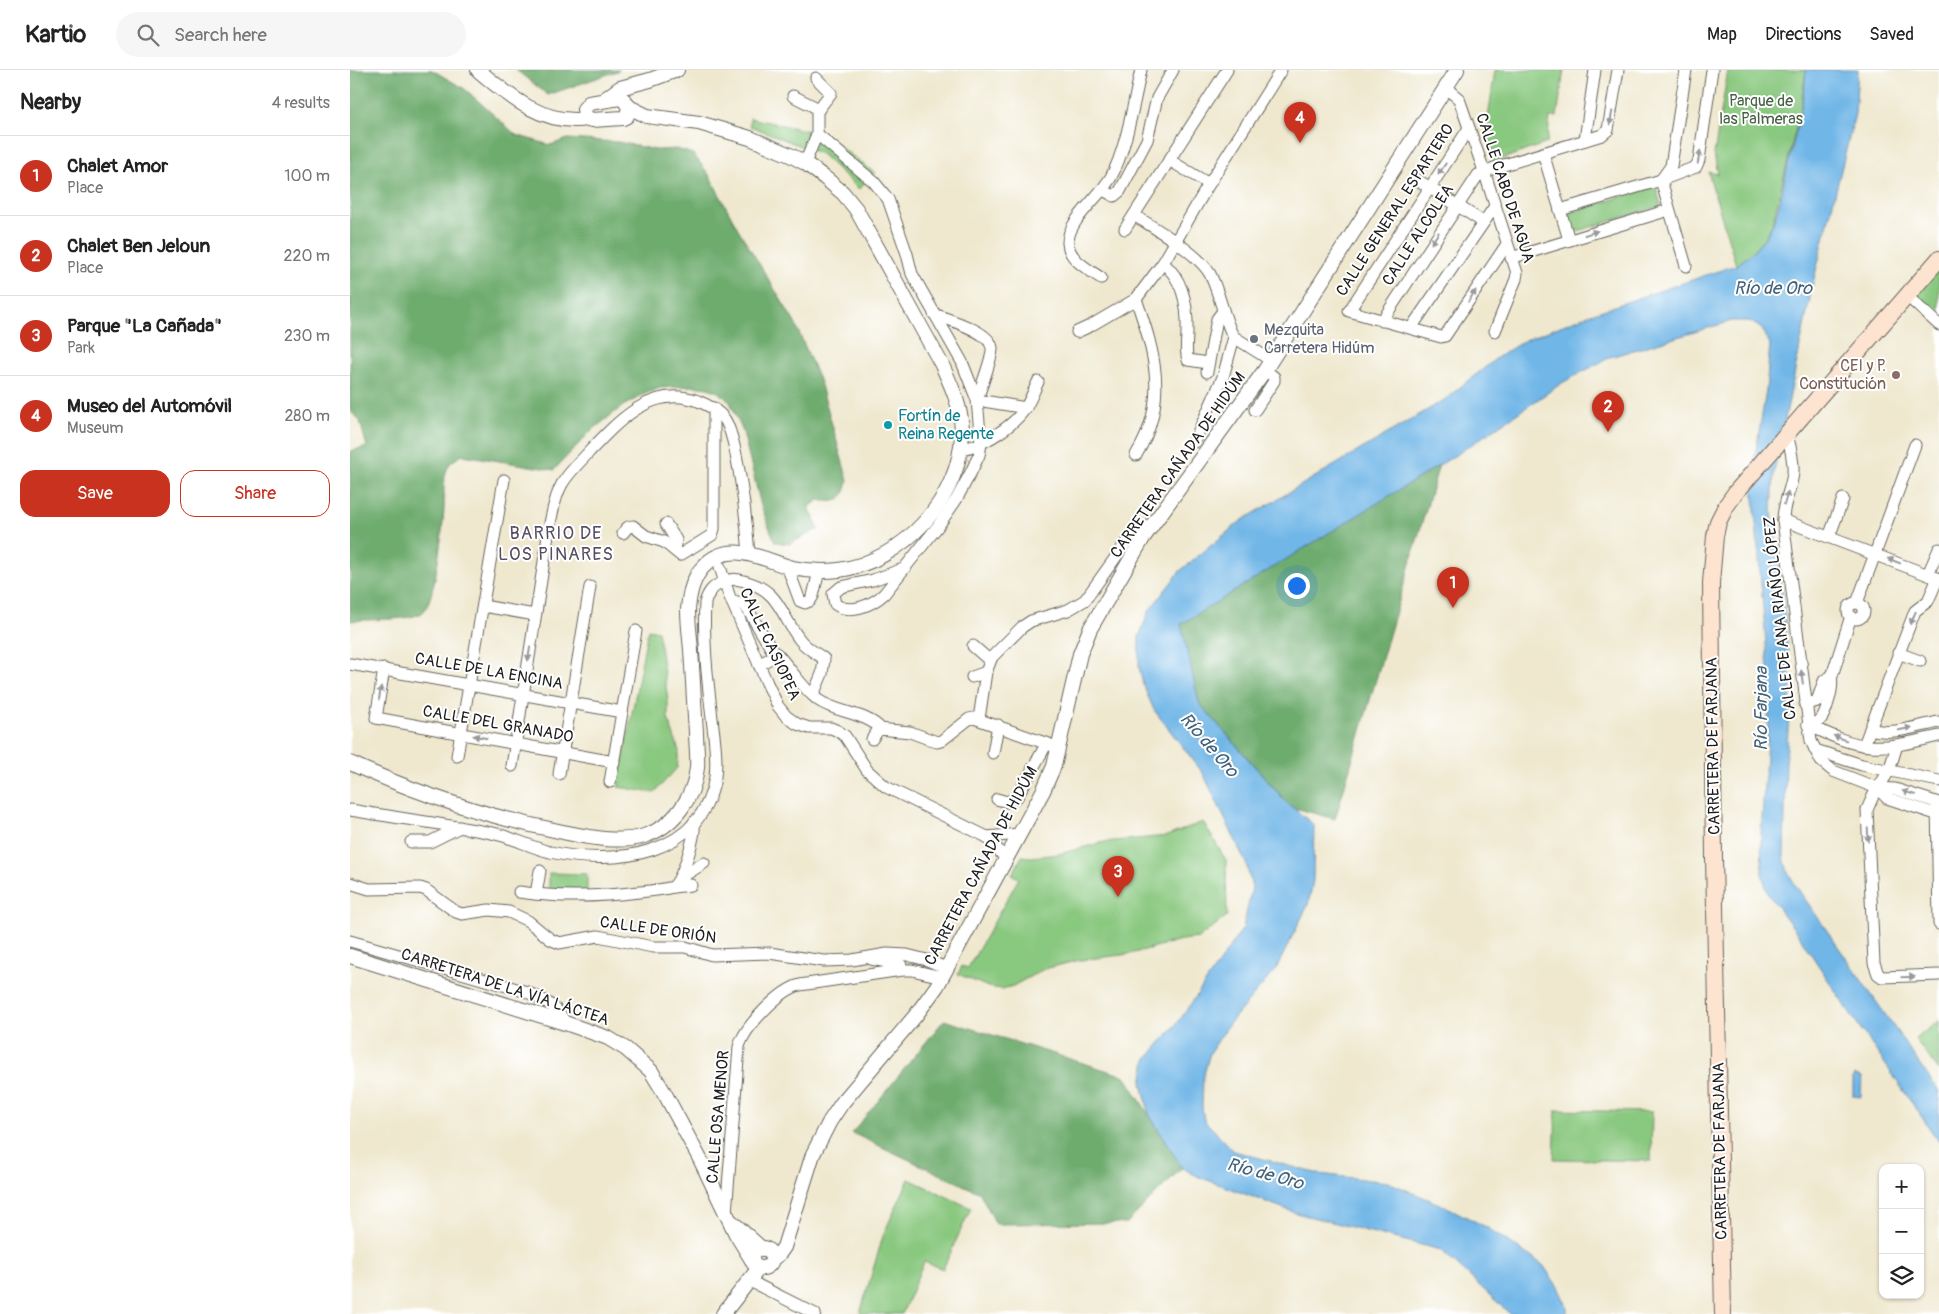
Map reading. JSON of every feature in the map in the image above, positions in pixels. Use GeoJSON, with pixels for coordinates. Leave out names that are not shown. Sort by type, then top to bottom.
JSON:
{"type":"FeatureCollection","features":[{"type":"Feature","properties":{"kind":"main road","name":"CARRETERA DE FARJANA"},"geometry":{"type":"LineString","coordinates":[[1723,1314],[1714,857],[1711,582],[1715,536],[1718,522],[1726,506],[1744,482],[1939,259]]}},
{"type":"Feature","properties":{"kind":"street"},"geometry":{"type":"LineString","coordinates":[[478,70],[514,99],[541,114],[564,121],[587,112],[620,88],[677,70]]}},
{"type":"Feature","properties":{"kind":"street"},"geometry":{"type":"LineString","coordinates":[[1100,278],[1073,257],[1068,250],[1068,241],[1073,224],[1103,190],[1112,176],[1122,151],[1141,70]]}},
{"type":"Feature","properties":{"kind":"street"},"geometry":{"type":"LineString","coordinates":[[1103,190],[1114,196],[1120,191],[1147,140],[1157,98],[1173,70]]}},
{"type":"Feature","properties":{"kind":"street"},"geometry":{"type":"LineString","coordinates":[[1126,229],[1227,70]]}},
{"type":"Feature","properties":{"kind":"street"},"geometry":{"type":"LineString","coordinates":[[1077,332],[1136,298],[1163,263],[1209,184],[1282,70]]}},
{"type":"Feature","properties":{"kind":"street","name":"CARRETERA CAÑADA DE HIDÚM"},"geometry":{"type":"LineString","coordinates":[[767,1253],[779,1254],[784,1247],[813,1154],[830,1121],[842,1103],[916,1015],[944,973],[1043,791],[1054,766],[1053,746],[1085,641],[1143,538],[1268,366],[1457,70]]}},
{"type":"Feature","properties":{"kind":"street"},"geometry":{"type":"LineString","coordinates":[[1584,140],[1595,70]]}},
{"type":"Feature","properties":{"kind":"street"},"geometry":{"type":"LineString","coordinates":[[1484,171],[1602,135],[1608,130],[1618,70]]}},
{"type":"Feature","properties":{"kind":"street"},"geometry":{"type":"LineString","coordinates":[[1661,180],[1672,166],[1686,70]]}},
{"type":"Feature","properties":{"kind":"street"},"geometry":{"type":"LineString","coordinates":[[1560,210],[1661,180],[1696,167],[1712,70]]}},
{"type":"Feature","properties":{"kind":"street"},"geometry":{"type":"LineString","coordinates":[[806,163],[817,134],[816,116],[831,93],[816,78]]}},
{"type":"Feature","properties":{"kind":"street"},"geometry":{"type":"LineString","coordinates":[[627,109],[637,90],[650,80]]}},
{"type":"Feature","properties":{"kind":"street","name":"CALLE CABO DE AGUA"},"geometry":{"type":"LineString","coordinates":[[1446,88],[1459,99],[1516,273],[1516,279],[1495,331]]}},
{"type":"Feature","properties":{"kind":"street"},"geometry":{"type":"LineString","coordinates":[[793,96],[819,109]]}},
{"type":"Feature","properties":{"kind":"street"},"geometry":{"type":"LineString","coordinates":[[605,99],[620,98],[627,109]]}},
{"type":"Feature","properties":{"kind":"street"},"geometry":{"type":"LineString","coordinates":[[350,763],[402,786],[450,804],[503,819],[593,837],[614,839],[643,836],[655,831],[667,823],[684,806],[691,793],[697,764],[688,611],[692,586],[698,575],[713,558],[723,553],[735,552],[750,554],[787,566],[819,571],[858,566],[884,554],[908,538],[928,518],[953,478],[961,448],[962,432],[958,403],[942,365],[856,209],[843,193],[806,163],[770,145],[724,129],[654,117],[627,109],[587,112]]}},
{"type":"Feature","properties":{"kind":"street","name":"CALLE GENERAL ESPARTERO"},"geometry":{"type":"LineString","coordinates":[[1382,321],[1349,311],[1469,128]]}},
{"type":"Feature","properties":{"kind":"street"},"geometry":{"type":"LineString","coordinates":[[817,134],[881,189],[892,209],[912,274],[962,362],[977,400],[981,444],[979,455],[956,500],[938,526],[884,594],[876,602],[855,608],[839,607],[835,604],[834,594],[841,587],[873,580],[903,569]]}},
{"type":"Feature","properties":{"kind":"street"},"geometry":{"type":"LineString","coordinates":[[1543,152],[1569,240]]}},
{"type":"Feature","properties":{"kind":"street"},"geometry":{"type":"LineString","coordinates":[[1170,160],[1209,184]]}},
{"type":"Feature","properties":{"kind":"street","name":"CALLE ALCOLEA"},"geometry":{"type":"LineString","coordinates":[[1382,321],[1456,205],[1474,179],[1484,171]]}},
{"type":"Feature","properties":{"kind":"street"},"geometry":{"type":"LineString","coordinates":[[1416,179],[1483,222]]}},
{"type":"Feature","properties":{"kind":"street"},"geometry":{"type":"LineString","coordinates":[[1661,180],[1686,266]]}},
{"type":"Feature","properties":{"kind":"street"},"geometry":{"type":"LineString","coordinates":[[1411,328],[1495,206]]}},
{"type":"Feature","properties":{"kind":"street"},"geometry":{"type":"LineString","coordinates":[[1511,258],[1669,210]]}},
{"type":"Feature","properties":{"kind":"street"},"geometry":{"type":"LineString","coordinates":[[1134,215],[1175,242],[1204,265],[1213,282],[1234,337],[1268,366],[1274,381],[1255,410]]}},
{"type":"Feature","properties":{"kind":"street"},"geometry":{"type":"LineString","coordinates":[[1382,321],[1441,337],[1445,336],[1507,244]]}},
{"type":"Feature","properties":{"kind":"street"},"geometry":{"type":"LineString","coordinates":[[1163,263],[1176,276],[1183,295],[1187,318],[1188,360],[1208,368],[1217,319],[1223,312]]}},
{"type":"Feature","properties":{"kind":"street"},"geometry":{"type":"LineString","coordinates":[[1907,296],[1939,325]]}},
{"type":"Feature","properties":{"kind":"street"},"geometry":{"type":"LineString","coordinates":[[1136,298],[1150,338],[1156,376],[1156,394],[1150,428],[1136,455]]}},
{"type":"Feature","properties":{"kind":"street"},"geometry":{"type":"LineString","coordinates":[[934,314],[983,334],[990,340],[993,349],[977,400]]}},
{"type":"Feature","properties":{"kind":"street"},"geometry":{"type":"LineString","coordinates":[[1194,442],[1223,377],[1234,337]]}},
{"type":"Feature","properties":{"kind":"street"},"geometry":{"type":"LineString","coordinates":[[961,448],[981,444],[1013,422],[1026,408],[1038,382]]}},
{"type":"Feature","properties":{"kind":"street"},"geometry":{"type":"LineString","coordinates":[[512,766],[553,507],[557,495],[569,474],[615,424],[644,405],[660,398],[677,397],[691,399],[714,408],[725,419],[732,438],[744,503],[750,554]]}},
{"type":"Feature","properties":{"kind":"street"},"geometry":{"type":"LineString","coordinates":[[977,400],[1026,408]]}},
{"type":"Feature","properties":{"kind":"street"},"geometry":{"type":"LineString","coordinates":[[714,408],[714,529],[712,535],[715,548]]}},
{"type":"Feature","properties":{"kind":"street","name":"CALLE DE ANA RIAÑO LÓPEZ"},"geometry":{"type":"LineString","coordinates":[[1784,437],[1792,458],[1793,473],[1784,502],[1783,520],[1808,725],[1845,740],[1864,745],[1897,745],[1939,736]]}},
{"type":"Feature","properties":{"kind":"street"},"geometry":{"type":"LineString","coordinates":[[1915,445],[1857,603],[1863,607],[1863,614],[1857,618],[1851,616],[1831,679],[1833,684],[1824,714],[1819,722],[1808,725],[1815,750],[1821,761],[1833,771],[1878,788],[1887,798],[1938,809],[1939,924]]}},
{"type":"Feature","properties":{"kind":"street"},"geometry":{"type":"LineString","coordinates":[[457,756],[504,480]]}},
{"type":"Feature","properties":{"kind":"street"},"geometry":{"type":"LineString","coordinates":[[1829,537],[1843,499]]}},
{"type":"Feature","properties":{"kind":"street"},"geometry":{"type":"LineString","coordinates":[[1783,520],[1935,577]]}},
{"type":"Feature","properties":{"kind":"street"},"geometry":{"type":"LineString","coordinates":[[666,524],[676,540],[677,552]]}},
{"type":"Feature","properties":{"kind":"street"},"geometry":{"type":"LineString","coordinates":[[623,533],[628,527],[633,526],[646,536],[664,542],[677,552]]}},
{"type":"Feature","properties":{"kind":"street"},"geometry":{"type":"LineString","coordinates":[[677,552],[712,535]]}},
{"type":"Feature","properties":{"kind":"street"},"geometry":{"type":"LineString","coordinates":[[980,718],[986,672],[990,660],[999,648],[1031,621],[1068,610],[1085,600],[1128,540],[1138,537],[1143,538]]}},
{"type":"Feature","properties":{"kind":"street"},"geometry":{"type":"LineString","coordinates":[[908,538],[918,549]]}},
{"type":"Feature","properties":{"kind":"street"},"geometry":{"type":"LineString","coordinates":[[1864,745],[1915,611],[1934,603],[1939,549]]}},
{"type":"Feature","properties":{"kind":"street"},"geometry":{"type":"LineString","coordinates":[[787,566],[800,601],[805,603],[810,601],[819,571]]}},
{"type":"Feature","properties":{"kind":"street"},"geometry":{"type":"LineString","coordinates":[[720,567],[721,583],[731,579],[739,579],[763,587],[779,605],[800,640],[812,652],[824,659],[822,674],[813,695]]}},
{"type":"Feature","properties":{"kind":"street","name":"CALLE CASIOPEA"},"geometry":{"type":"LineString","coordinates":[[694,822],[707,801],[715,777],[716,753],[709,697],[705,603],[708,594],[721,583],[732,602],[778,706],[786,716],[797,724],[810,728],[831,728],[838,731],[845,736],[867,770],[886,787],[988,837],[1006,859]]}},
{"type":"Feature","properties":{"kind":"street"},"geometry":{"type":"LineString","coordinates":[[795,588],[808,586],[815,588]]}},
{"type":"Feature","properties":{"kind":"street"},"geometry":{"type":"LineString","coordinates":[[559,774],[590,587]]}},
{"type":"Feature","properties":{"kind":"street"},"geometry":{"type":"LineString","coordinates":[[732,602],[739,602],[745,605],[775,654],[778,654],[813,695],[836,709],[869,720],[881,729]]}},
{"type":"Feature","properties":{"kind":"street"},"geometry":{"type":"LineString","coordinates":[[483,606],[536,614]]}},
{"type":"Feature","properties":{"kind":"street"},"geometry":{"type":"LineString","coordinates":[[610,782],[636,632]]}},
{"type":"Feature","properties":{"kind":"street"},"geometry":{"type":"LineString","coordinates":[[973,646],[990,660]]}},
{"type":"Feature","properties":{"kind":"street"},"geometry":{"type":"LineString","coordinates":[[1898,653],[1920,661]]}},
{"type":"Feature","properties":{"kind":"street"},"geometry":{"type":"LineString","coordinates":[[759,665],[775,654]]}},
{"type":"Feature","properties":{"kind":"street","name":"CALLE DE LA ENCINA"},"geometry":{"type":"LineString","coordinates":[[350,664],[622,712]]}},
{"type":"Feature","properties":{"kind":"street","name":"CALLE DEL GRANADO"},"geometry":{"type":"LineString","coordinates":[[384,669],[376,718],[614,762]]}},
{"type":"Feature","properties":{"kind":"street"},"geometry":{"type":"LineString","coordinates":[[972,677],[986,672]]}},
{"type":"Feature","properties":{"kind":"street"},"geometry":{"type":"LineString","coordinates":[[1805,705],[1817,702],[1824,680],[1831,679]]}},
{"type":"Feature","properties":{"kind":"street"},"geometry":{"type":"LineString","coordinates":[[694,698],[709,697]]}},
{"type":"Feature","properties":{"kind":"street"},"geometry":{"type":"LineString","coordinates":[[872,739],[877,729],[881,729],[910,732],[937,742],[941,741],[969,719],[980,718],[1053,746],[1017,797],[1007,802],[997,799]]}},
{"type":"Feature","properties":{"kind":"street"},"geometry":{"type":"LineString","coordinates":[[1870,729],[1883,732],[1894,731],[1939,722]]}},
{"type":"Feature","properties":{"kind":"street"},"geometry":{"type":"LineString","coordinates":[[993,753],[998,725]]}},
{"type":"Feature","properties":{"kind":"street"},"geometry":{"type":"LineString","coordinates":[[1897,745],[1889,771],[1867,810],[1874,963],[1878,974],[1886,977],[1939,976]]}},
{"type":"Feature","properties":{"kind":"street"},"geometry":{"type":"LineString","coordinates":[[1815,750],[1862,765],[1939,781]]}},
{"type":"Feature","properties":{"kind":"street"},"geometry":{"type":"LineString","coordinates":[[350,810],[502,835],[550,852],[585,857],[640,854],[656,850],[683,833],[694,822]]}},
{"type":"Feature","properties":{"kind":"street"},"geometry":{"type":"LineString","coordinates":[[677,883],[694,833],[694,822]]}},
{"type":"Feature","properties":{"kind":"street"},"geometry":{"type":"LineString","coordinates":[[411,842],[430,842],[460,827]]}},
{"type":"Feature","properties":{"kind":"street"},"geometry":{"type":"LineString","coordinates":[[988,837],[1019,834]]}},
{"type":"Feature","properties":{"kind":"street"},"geometry":{"type":"LineString","coordinates":[[677,883],[704,863]]}},
{"type":"Feature","properties":{"kind":"street"},"geometry":{"type":"LineString","coordinates":[[536,894],[540,870]]}},
{"type":"Feature","properties":{"kind":"street","name":"CALLE DE ORIÓN"},"geometry":{"type":"LineString","coordinates":[[350,883],[369,889],[420,888],[462,914],[489,910],[509,912],[528,921],[550,939],[559,942],[598,936],[653,947],[686,947],[720,956],[768,953],[824,961],[852,960],[887,954],[907,955],[927,960],[944,973]]}},
{"type":"Feature","properties":{"kind":"street"},"geometry":{"type":"LineString","coordinates":[[519,892],[592,896],[619,895],[677,883],[691,885]]}},
{"type":"Feature","properties":{"kind":"street"},"geometry":{"type":"LineString","coordinates":[[350,941],[527,992],[552,1005],[560,1012],[565,1023]]}},
{"type":"Feature","properties":{"kind":"street","name":"CARRETERA DE LA VÍA LÁCTEA"},"geometry":{"type":"LineString","coordinates":[[350,956],[565,1023],[608,1038],[626,1049],[651,1071],[665,1094],[701,1161],[740,1241],[756,1264]]}},
{"type":"Feature","properties":{"kind":"street"},"geometry":{"type":"LineString","coordinates":[[866,957],[900,965],[902,970]]}},
{"type":"Feature","properties":{"kind":"street","name":"CALLE OSA MENOR"},"geometry":{"type":"LineString","coordinates":[[728,1217],[740,1047],[745,1033],[780,997],[793,987],[902,970],[944,973]]}},
{"type":"Feature","properties":{"kind":"street","name":"CARRETERA DE LA VÍA LÁCTEA"},"geometry":{"type":"LineString","coordinates":[[728,1217],[767,1253]]}},
{"type":"Feature","properties":{"kind":"street"},"geometry":{"type":"LineString","coordinates":[[722,1314],[750,1281],[756,1264],[769,1265],[767,1253]]}},
{"type":"Feature","properties":{"kind":"street"},"geometry":{"type":"LineString","coordinates":[[750,1281],[815,1314]]}},
{"type":"Feature","properties":{"kind":"green space"},"geometry":{"type":"Polygon","coordinates":[[[350,70],[432,70],[465,89],[516,135],[550,145],[568,139],[618,142],[656,150],[677,149],[693,154],[708,173],[737,227],[795,323],[820,382],[848,481],[843,496],[836,501],[819,500],[809,507],[819,529],[789,544],[775,542],[761,506],[743,432],[730,402],[718,392],[708,388],[692,386],[660,388],[623,406],[591,431],[554,470],[463,455],[454,460],[445,474],[440,547],[431,596],[427,607],[416,616],[350,621],[350,451],[367,447],[360,421],[350,411],[350,70]]]}},
{"type":"Feature","properties":{"kind":"green space"},"geometry":{"type":"Polygon","coordinates":[[[516,70],[620,70],[548,95],[516,70]]]}},
{"type":"Feature","properties":{"kind":"green space"},"geometry":{"type":"Polygon","coordinates":[[[1495,70],[1564,70],[1557,117],[1550,117],[1547,143],[1494,162],[1486,132],[1495,70]]]}},
{"type":"Feature","properties":{"kind":"green space","name":"Parque de las Palmeras"},"geometry":{"type":"Polygon","coordinates":[[[1728,70],[1806,70],[1801,107],[1772,225],[1757,247],[1736,265],[1708,172],[1718,174],[1714,154],[1728,70]]]}},
{"type":"Feature","properties":{"kind":"green space"},"geometry":{"type":"Polygon","coordinates":[[[750,118],[823,134],[875,173],[859,189],[821,154],[750,126],[750,118]]]}},
{"type":"Feature","properties":{"kind":"green space"},"geometry":{"type":"Polygon","coordinates":[[[1656,186],[1661,206],[1571,233],[1565,214],[1656,186]]]}},
{"type":"Feature","properties":{"kind":"green space"},"geometry":{"type":"Polygon","coordinates":[[[1939,266],[1939,318],[1914,295],[1939,266]]]}},
{"type":"Feature","properties":{"kind":"green space"},"geometry":{"type":"Polygon","coordinates":[[[1439,465],[1335,819],[1291,807],[1199,703],[1181,624],[1439,465]]]}},
{"type":"Feature","properties":{"kind":"green space"},"geometry":{"type":"Polygon","coordinates":[[[648,629],[658,631],[668,701],[668,718],[679,751],[677,768],[654,793],[618,787],[648,629]]]}},
{"type":"Feature","properties":{"kind":"green space"},"geometry":{"type":"Polygon","coordinates":[[[1203,822],[1226,860],[1227,916],[1199,938],[1181,940],[1130,954],[1080,960],[1044,969],[1013,986],[1002,989],[988,987],[958,974],[962,966],[968,968],[1019,878],[1012,875],[1022,856],[1059,854],[1104,842],[1167,836],[1203,822]]]}},
{"type":"Feature","properties":{"kind":"green space"},"geometry":{"type":"Polygon","coordinates":[[[549,873],[587,874],[587,893],[549,892],[549,873]]]}},
{"type":"Feature","properties":{"kind":"green space"},"geometry":{"type":"Polygon","coordinates":[[[944,1020],[1125,1076],[1182,1168],[1127,1223],[996,1224],[980,1193],[852,1133],[944,1020]]]}},
{"type":"Feature","properties":{"kind":"green space"},"geometry":{"type":"Polygon","coordinates":[[[1939,1021],[1939,1071],[1915,1039],[1939,1021]]]}},
{"type":"Feature","properties":{"kind":"green space"},"geometry":{"type":"Polygon","coordinates":[[[1556,1110],[1652,1112],[1651,1161],[1554,1159],[1556,1110]]]}},
{"type":"Feature","properties":{"kind":"green space"},"geometry":{"type":"Polygon","coordinates":[[[909,1179],[971,1208],[943,1269],[924,1262],[902,1314],[862,1314],[860,1313],[884,1233],[909,1179]]]}},
{"type":"Feature","properties":{"kind":"water","name":"Río de Oro"},"geometry":{"type":"Polygon","coordinates":[[[1806,70],[1858,70],[1855,114],[1813,283],[1774,473],[1772,512],[1782,585],[1791,689],[1786,759],[1784,857],[1788,872],[1796,886],[1939,1092],[1939,1142],[1795,930],[1768,894],[1762,874],[1761,834],[1770,693],[1752,474],[1766,391],[1770,344],[1762,329],[1750,321],[1732,321],[1610,357],[1562,383],[1459,453],[1181,624],[1199,703],[1286,802],[1314,825],[1313,881],[1308,905],[1276,969],[1229,1024],[1210,1053],[1203,1078],[1202,1107],[1204,1120],[1234,1151],[1319,1174],[1388,1182],[1449,1208],[1486,1227],[1543,1265],[1558,1287],[1567,1306],[1567,1314],[1510,1314],[1441,1250],[1296,1213],[1199,1177],[1182,1168],[1149,1114],[1142,1083],[1146,1060],[1179,1021],[1243,928],[1252,888],[1246,863],[1203,773],[1154,710],[1143,685],[1139,667],[1139,637],[1149,611],[1180,571],[1241,521],[1444,400],[1498,357],[1525,340],[1591,314],[1736,265],[1747,257],[1765,237],[1777,213],[1798,122],[1806,70]]]}},
{"type":"Feature","properties":{"kind":"water"},"geometry":{"type":"Polygon","coordinates":[[[1855,1075],[1862,1077],[1861,1097],[1853,1096],[1853,1078],[1855,1075]]]}},
{"type":"Feature","properties":{"kind":"place","name":"Museo del Automóvil"},"geometry":{"type":"Point","coordinates":[1300,143]}},
{"type":"Feature","properties":{"kind":"place","name":"Mezquita Carretera Hidúm"},"geometry":{"type":"Point","coordinates":[1254,339]}},
{"type":"Feature","properties":{"kind":"place","name":"CEI y P. Constitución"},"geometry":{"type":"Point","coordinates":[1896,375]}},
{"type":"Feature","properties":{"kind":"place","name":"Fortín de Reina Regente"},"geometry":{"type":"Point","coordinates":[888,425]}},
{"type":"Feature","properties":{"kind":"place","name":"Chalet Ben Jeloun"},"geometry":{"type":"Point","coordinates":[1608,432]}},
{"type":"Feature","properties":{"kind":"place","name":"Chalet Amor"},"geometry":{"type":"Point","coordinates":[1453,608]}},
{"type":"Feature","properties":{"kind":"place","name":"Parque \"La Cañada\""},"geometry":{"type":"Point","coordinates":[1118,897]}},
{"type":"Feature","properties":{"kind":"district","name":"BARRIO DE LOS PINARES"},"geometry":{"type":"Point","coordinates":[556,543]}},
{"type":"Feature","properties":{"kind":"water label","name":"Río Farjana"},"geometry":{"type":"Point","coordinates":[1761,709]}}]}
